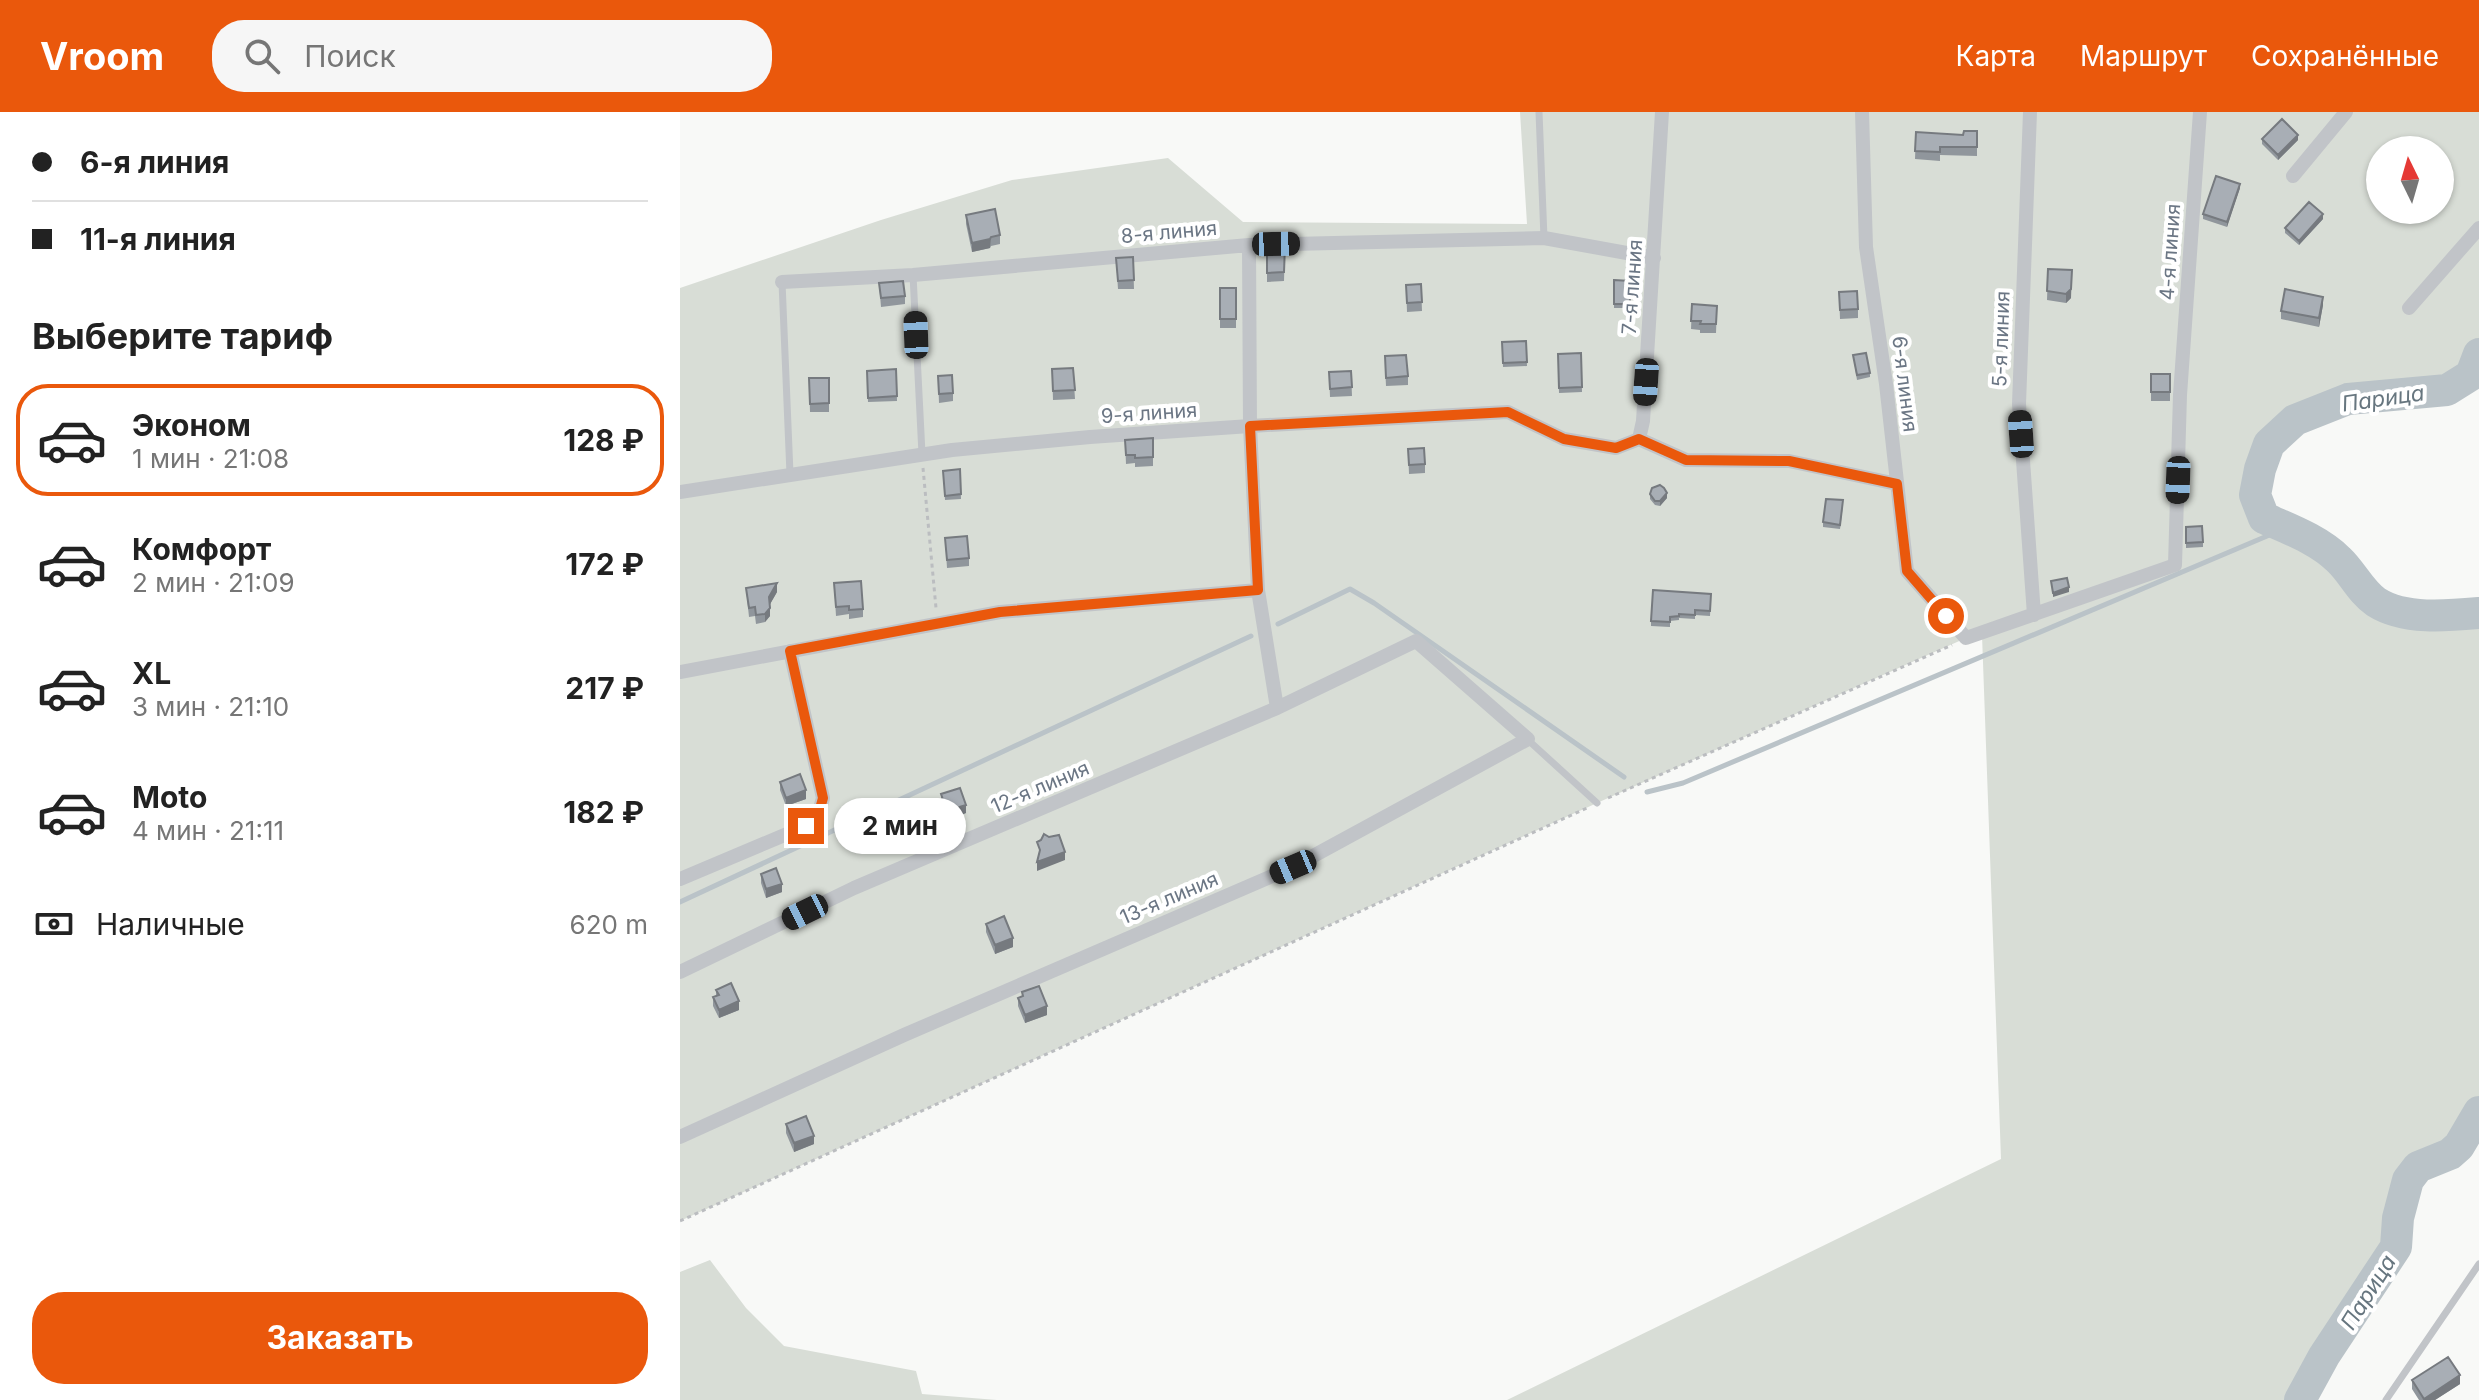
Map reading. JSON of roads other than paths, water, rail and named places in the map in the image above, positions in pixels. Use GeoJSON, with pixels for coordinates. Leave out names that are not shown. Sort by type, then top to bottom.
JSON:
{"type":"FeatureCollection","features":[{"type":"Feature","properties":{"kind":"street","name":"7-я линия"},"geometry":{"type":"LineString","coordinates":[[1639,439],[1643,421],[1662,112]]}},
{"type":"Feature","properties":{"kind":"street","name":"6-я линия"},"geometry":{"type":"LineString","coordinates":[[1862,112],[1866,247],[1886,384],[1907,571],[1966,638],[2034,615]]}},
{"type":"Feature","properties":{"kind":"street","name":"5-я линия"},"geometry":{"type":"LineString","coordinates":[[2030,112],[2019,404],[2034,615]]}},
{"type":"Feature","properties":{"kind":"street","name":"4-я линия"},"geometry":{"type":"LineString","coordinates":[[2034,615],[2175,565],[2180,395],[2200,112]]}},
{"type":"Feature","properties":{"kind":"street"},"geometry":{"type":"LineString","coordinates":[[2293,176],[2346,112]]}},
{"type":"Feature","properties":{"kind":"street"},"geometry":{"type":"LineString","coordinates":[[2409,308],[2479,228]]}},
{"type":"Feature","properties":{"kind":"street","name":"8-я линия"},"geometry":{"type":"LineString","coordinates":[[782,282],[913,275],[1249,245],[1544,238],[1654,258]]}},
{"type":"Feature","properties":{"kind":"street"},"geometry":{"type":"LineString","coordinates":[[1249,245],[1250,426],[1258,590],[1277,708]]}},
{"type":"Feature","properties":{"kind":"street","name":"9-я линия"},"geometry":{"type":"LineString","coordinates":[[680,492],[922,454],[1090,437],[1250,426],[1508,412],[1564,439],[1616,448],[1639,439]]}},
{"type":"Feature","properties":{"kind":"street"},"geometry":{"type":"LineString","coordinates":[[1639,439],[1686,460],[1789,461],[1897,484]]}},
{"type":"Feature","properties":{"kind":"street"},"geometry":{"type":"LineString","coordinates":[[680,672],[1000,612],[1258,590]]}},
{"type":"Feature","properties":{"kind":"street","name":"12-я линия"},"geometry":{"type":"LineString","coordinates":[[680,972],[854,888],[1277,708],[1416,641],[1528,739]]}},
{"type":"Feature","properties":{"kind":"street"},"geometry":{"type":"LineString","coordinates":[[680,879],[806,826],[819,812],[823,798],[790,651]]}},
{"type":"Feature","properties":{"kind":"street","name":"13-я линия"},"geometry":{"type":"LineString","coordinates":[[680,1137],[904,1035],[1293,867],[1528,739]]}},
{"type":"Feature","properties":{"kind":"lane"},"geometry":{"type":"LineString","coordinates":[[1539,112],[1544,238]]}},
{"type":"Feature","properties":{"kind":"lane"},"geometry":{"type":"LineString","coordinates":[[913,275],[922,454]]}},
{"type":"Feature","properties":{"kind":"lane"},"geometry":{"type":"LineString","coordinates":[[782,282],[790,474]]}},
{"type":"Feature","properties":{"kind":"lane"},"geometry":{"type":"LineString","coordinates":[[1528,739],[1597,803]]}},
{"type":"Feature","properties":{"kind":"lane"},"geometry":{"type":"LineString","coordinates":[[2386,1400],[2479,1264]]}},
{"type":"Feature","properties":{"kind":"waterway","name":"Парица"},"geometry":{"type":"LineString","coordinates":[[2479,354],[2471,375],[2447,390],[2348,399],[2295,420],[2269,444],[2255,495],[2264,518],[2331,553],[2366,593],[2387,608],[2440,616],[2479,613]]}},
{"type":"Feature","properties":{"kind":"waterway"},"geometry":{"type":"LineString","coordinates":[[1647,792],[1683,783],[2286,528]]}},
{"type":"Feature","properties":{"kind":"waterway"},"geometry":{"type":"LineString","coordinates":[[1278,624],[1350,589],[1624,777]]}},
{"type":"Feature","properties":{"kind":"waterway"},"geometry":{"type":"LineString","coordinates":[[680,902],[1251,636]]}},
{"type":"Feature","properties":{"kind":"waterway","name":"Парица"},"geometry":{"type":"LineString","coordinates":[[2300,1400],[2324,1356],[2396,1247],[2398,1218],[2408,1180],[2418,1167],[2450,1154],[2459,1146],[2479,1112]]}}]}
